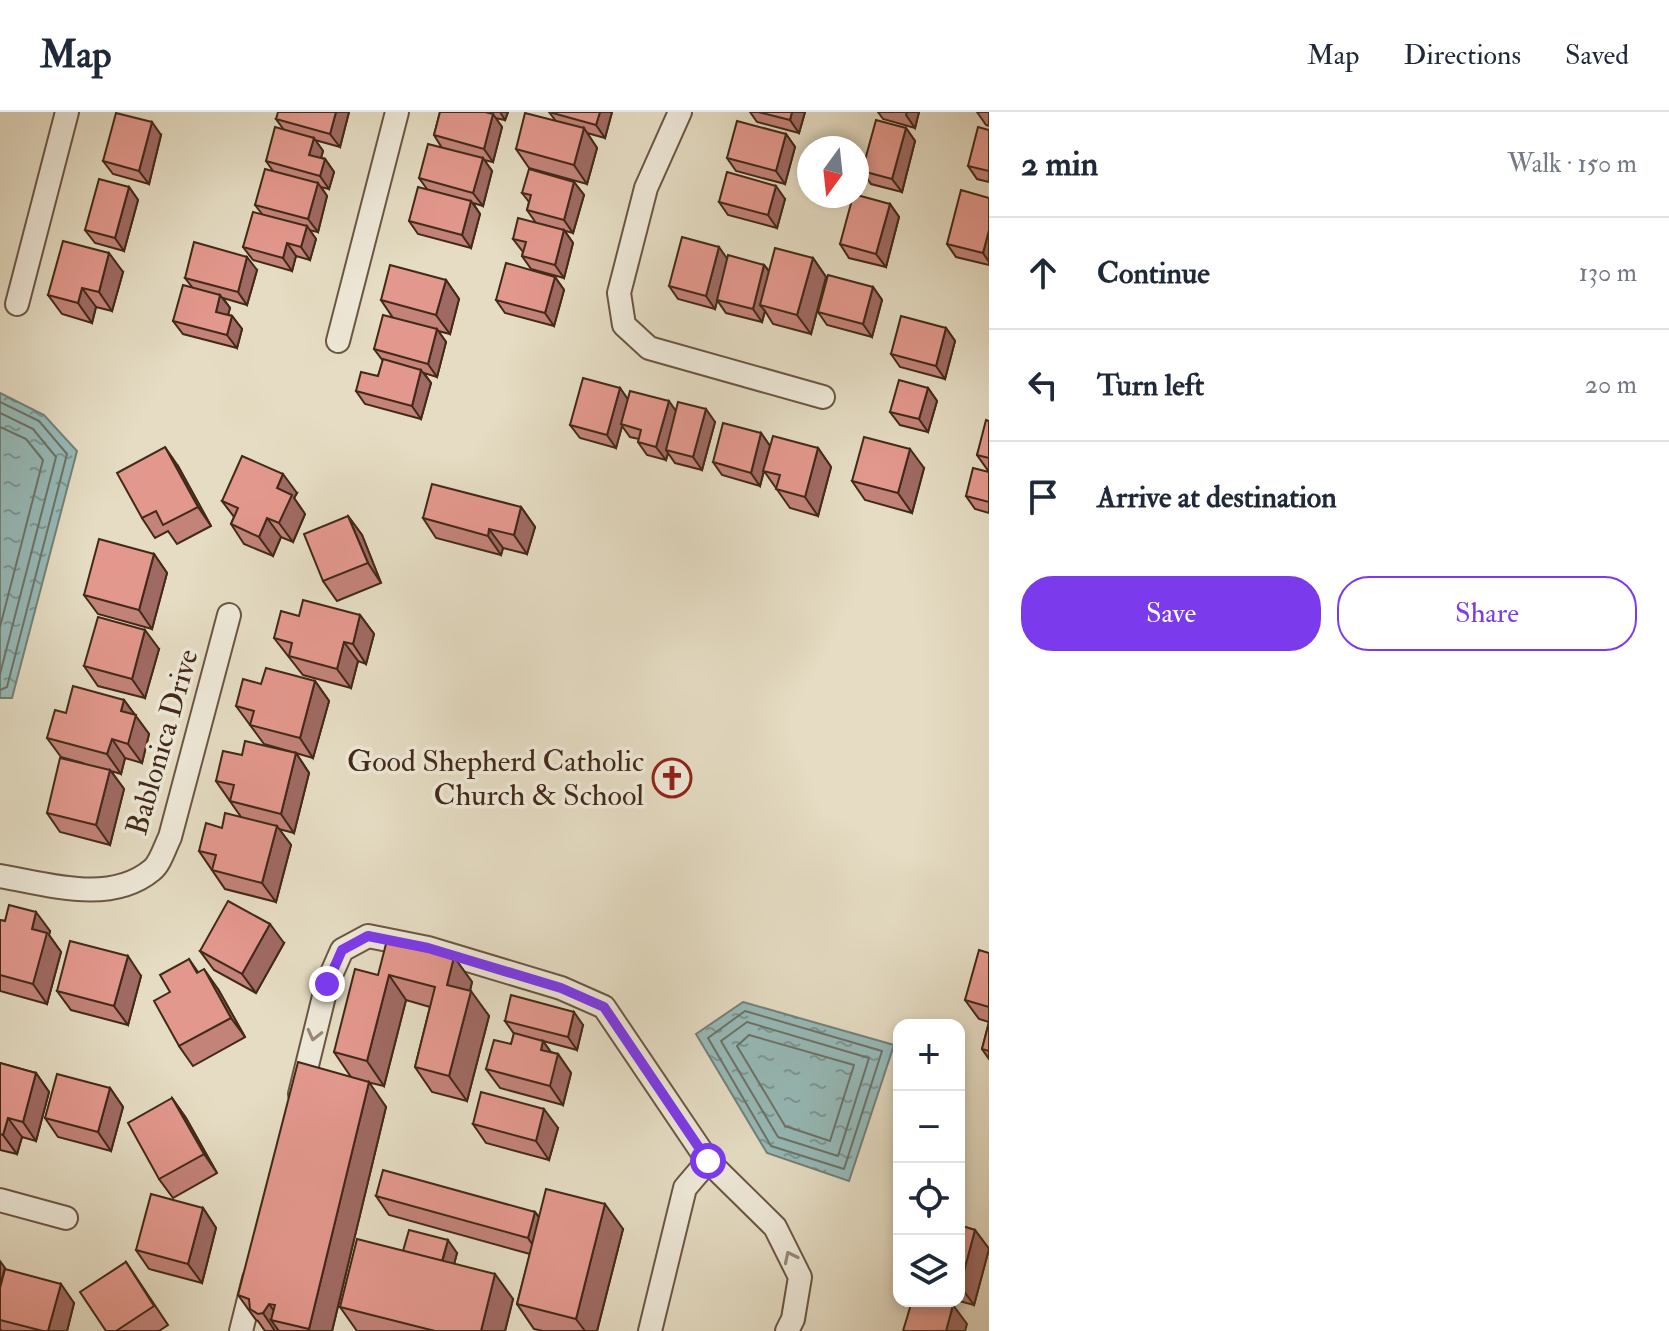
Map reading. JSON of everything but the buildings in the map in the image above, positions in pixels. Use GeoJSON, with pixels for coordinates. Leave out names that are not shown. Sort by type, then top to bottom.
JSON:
{"type":"FeatureCollection","features":[{"type":"Feature","properties":{"kind":"street"},"geometry":{"type":"LineString","coordinates":[[17,304],[67,112]]}},
{"type":"Feature","properties":{"kind":"street"},"geometry":{"type":"LineString","coordinates":[[338,341],[397,112]]}},
{"type":"Feature","properties":{"kind":"street"},"geometry":{"type":"LineString","coordinates":[[680,112],[642,203],[619,293],[624,325],[649,348],[823,397]]}},
{"type":"Feature","properties":{"kind":"street","name":"Bablonica Drive"},"geometry":{"type":"LineString","coordinates":[[0,876],[81,891],[122,885],[153,870],[170,837],[229,615]]}},
{"type":"Feature","properties":{"kind":"street"},"geometry":{"type":"LineString","coordinates":[[293,1119],[327,984],[342,950],[368,936],[428,948],[561,988],[604,1007],[708,1161],[775,1227],[800,1277],[793,1319],[787,1331]]}},
{"type":"Feature","properties":{"kind":"street"},"geometry":{"type":"LineString","coordinates":[[650,1331],[685,1188],[708,1161]]}},
{"type":"Feature","properties":{"kind":"street"},"geometry":{"type":"LineString","coordinates":[[0,1200],[66,1218]]}},
{"type":"Feature","properties":{"kind":"street"},"geometry":{"type":"LineString","coordinates":[[241,1331],[260,1255]]}},
{"type":"Feature","properties":{"kind":"water"},"geometry":{"type":"Polygon","coordinates":[[[0,393],[44,415],[77,451],[12,698],[0,698],[0,393]]]}},
{"type":"Feature","properties":{"kind":"water"},"geometry":{"type":"Polygon","coordinates":[[[743,1002],[893,1045],[849,1181],[767,1153],[696,1034],[743,1002]]]}},
{"type":"Feature","properties":{"kind":"place","name":"Good Shepherd Catholic Church & School"},"geometry":{"type":"Point","coordinates":[672,778]}},
{"type":"Feature","properties":{"kind":"route"},"geometry":{"type":"LineString","coordinates":[[327,984],[342,950],[368,936],[428,948],[561,988],[604,1007],[620,1026],[683,1128],[708,1161]]}}]}
